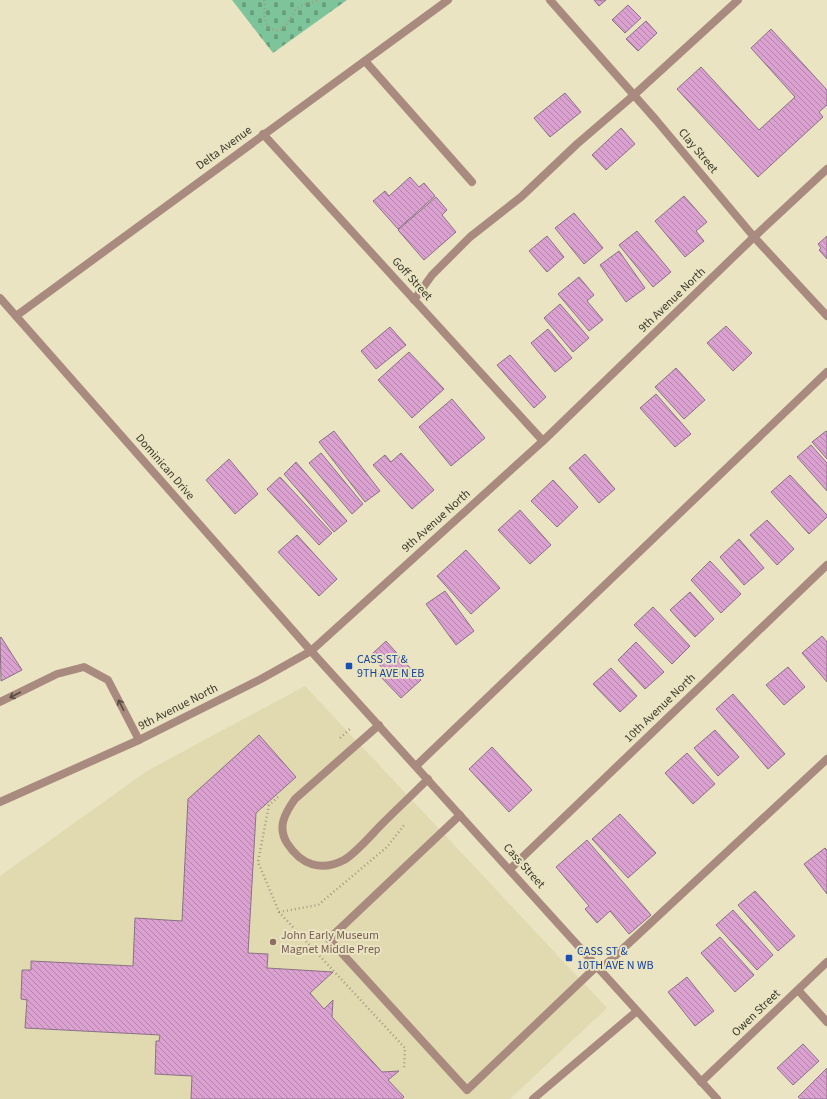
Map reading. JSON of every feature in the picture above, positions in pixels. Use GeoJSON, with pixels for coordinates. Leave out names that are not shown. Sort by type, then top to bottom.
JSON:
{"type":"FeatureCollection","features":[{"type":"Feature","properties":{"kind":"street","name":"Delta Avenue"},"geometry":{"type":"LineString","coordinates":[[16,316],[448,0]]}},
{"type":"Feature","properties":{"kind":"street","name":"Clay Street"},"geometry":{"type":"LineString","coordinates":[[550,0],[634,95],[754,237],[827,316]]}},
{"type":"Feature","properties":{"kind":"street"},"geometry":{"type":"LineString","coordinates":[[414,300],[432,275],[470,237],[521,197],[577,144],[634,95],[738,0]]}},
{"type":"Feature","properties":{"kind":"street"},"geometry":{"type":"LineString","coordinates":[[365,61],[472,182]]}},
{"type":"Feature","properties":{"kind":"street","name":"Goff Street"},"geometry":{"type":"LineString","coordinates":[[263,134],[543,441]]}},
{"type":"Feature","properties":{"kind":"street","name":"9th Avenue North"},"geometry":{"type":"LineString","coordinates":[[0,802],[139,740],[262,678],[311,651],[543,441],[754,237],[827,169]]}},
{"type":"Feature","properties":{"kind":"street","name":"Dominican Drive"},"geometry":{"type":"LineString","coordinates":[[0,298],[311,651]]}},
{"type":"Feature","properties":{"kind":"street"},"geometry":{"type":"LineString","coordinates":[[416,766],[827,372]]}},
{"type":"Feature","properties":{"kind":"street","name":"10th Avenue North"},"geometry":{"type":"LineString","coordinates":[[510,869],[827,565]]}},
{"type":"Feature","properties":{"kind":"street","name":"Cass Street"},"geometry":{"type":"LineString","coordinates":[[311,651],[717,1099]]}},
{"type":"Feature","properties":{"kind":"street"},"geometry":{"type":"LineString","coordinates":[[0,702],[56,674],[84,667],[108,680],[139,740]]}},
{"type":"Feature","properties":{"kind":"street"},"geometry":{"type":"LineString","coordinates":[[379,725],[295,799],[285,813],[282,825],[285,839],[294,853],[306,863],[322,866],[345,859],[428,779]]}},
{"type":"Feature","properties":{"kind":"street"},"geometry":{"type":"LineString","coordinates":[[460,814],[329,939],[467,1090],[827,759]]}},
{"type":"Feature","properties":{"kind":"street","name":"Owen Street"},"geometry":{"type":"LineString","coordinates":[[701,1082],[827,962]]}},
{"type":"Feature","properties":{"kind":"street"},"geometry":{"type":"LineString","coordinates":[[798,990],[827,1022]]}},
{"type":"Feature","properties":{"kind":"street"},"geometry":{"type":"LineString","coordinates":[[533,1099],[637,1011]]}},
{"type":"Feature","properties":{"kind":"path"},"geometry":{"type":"LineString","coordinates":[[264,0],[266,23],[270,28],[276,30],[279,30],[285,26],[299,6],[320,0]]}},
{"type":"Feature","properties":{"kind":"path"},"geometry":{"type":"LineString","coordinates":[[338,740],[350,729]]}},
{"type":"Feature","properties":{"kind":"path"},"geometry":{"type":"LineString","coordinates":[[281,794],[269,805],[258,862],[279,912],[405,1048],[404,1070]]}},
{"type":"Feature","properties":{"kind":"shaded area","name":"John Early Museum Magnet Middle Prep"},"geometry":{"type":"Polygon","coordinates":[[[305,686],[607,1008],[510,1099],[0,1099],[0,876],[147,771],[305,686]]]}},
{"type":"Feature","properties":{"kind":"green space"},"geometry":{"type":"Polygon","coordinates":[[[232,0],[347,0],[273,53],[232,0]]]}},
{"type":"Feature","properties":{"kind":"building"},"geometry":{"type":"Polygon","coordinates":[[[594,0],[606,0],[599,6],[594,0]]]}},
{"type":"Feature","properties":{"kind":"building"},"geometry":{"type":"Polygon","coordinates":[[[628,5],[641,18],[625,33],[612,20],[628,5]]]}},
{"type":"Feature","properties":{"kind":"building"},"geometry":{"type":"Polygon","coordinates":[[[646,21],[657,33],[638,51],[626,39],[646,21]]]}},
{"type":"Feature","properties":{"kind":"building"},"geometry":{"type":"Polygon","coordinates":[[[771,29],[827,90],[827,105],[819,112],[823,117],[758,177],[677,89],[701,67],[759,130],[795,97],[751,48],[771,29]]]}},
{"type":"Feature","properties":{"kind":"building"},"geometry":{"type":"Polygon","coordinates":[[[565,93],[581,112],[550,137],[534,118],[565,93]]]}},
{"type":"Feature","properties":{"kind":"building"},"geometry":{"type":"Polygon","coordinates":[[[621,128],[635,144],[606,170],[592,155],[621,128]]]}},
{"type":"Feature","properties":{"kind":"building"},"geometry":{"type":"Polygon","coordinates":[[[410,177],[419,187],[424,183],[435,196],[398,229],[373,201],[385,191],[389,196],[410,177]]]}},
{"type":"Feature","properties":{"kind":"building"},"geometry":{"type":"Polygon","coordinates":[[[684,196],[707,222],[696,231],[704,241],[685,257],[655,221],[684,196]]]}},
{"type":"Feature","properties":{"kind":"building"},"geometry":{"type":"Polygon","coordinates":[[[436,197],[447,210],[442,215],[456,232],[424,260],[398,230],[436,197]]]}},
{"type":"Feature","properties":{"kind":"building"},"geometry":{"type":"Polygon","coordinates":[[[574,213],[603,248],[584,264],[555,228],[574,213]]]}},
{"type":"Feature","properties":{"kind":"building"},"geometry":{"type":"Polygon","coordinates":[[[637,231],[671,272],[653,287],[619,245],[637,231]]]}},
{"type":"Feature","properties":{"kind":"building"},"geometry":{"type":"Polygon","coordinates":[[[547,236],[564,257],[547,272],[529,251],[547,236]]]}},
{"type":"Feature","properties":{"kind":"building"},"geometry":{"type":"Polygon","coordinates":[[[827,236],[827,259],[819,250],[821,248],[818,244],[827,236]]]}},
{"type":"Feature","properties":{"kind":"building"},"geometry":{"type":"Polygon","coordinates":[[[619,251],[645,288],[626,302],[600,265],[619,251]]]}},
{"type":"Feature","properties":{"kind":"building"},"geometry":{"type":"Polygon","coordinates":[[[579,277],[594,295],[587,301],[603,320],[589,331],[558,294],[579,277]]]}},
{"type":"Feature","properties":{"kind":"building"},"geometry":{"type":"Polygon","coordinates":[[[560,304],[589,338],[573,352],[544,318],[560,304]]]}},
{"type":"Feature","properties":{"kind":"building"},"geometry":{"type":"Polygon","coordinates":[[[726,326],[752,353],[733,371],[707,343],[726,326]]]}},
{"type":"Feature","properties":{"kind":"building"},"geometry":{"type":"Polygon","coordinates":[[[390,327],[406,345],[376,369],[361,351],[390,327]]]}},
{"type":"Feature","properties":{"kind":"building"},"geometry":{"type":"Polygon","coordinates":[[[548,329],[572,358],[555,372],[531,343],[548,329]]]}},
{"type":"Feature","properties":{"kind":"building"},"geometry":{"type":"Polygon","coordinates":[[[409,352],[444,389],[412,418],[378,380],[409,352]]]}},
{"type":"Feature","properties":{"kind":"building"},"geometry":{"type":"Polygon","coordinates":[[[510,355],[546,397],[534,408],[497,365],[510,355]]]}},
{"type":"Feature","properties":{"kind":"building"},"geometry":{"type":"Polygon","coordinates":[[[676,368],[705,400],[684,419],[655,387],[676,368]]]}},
{"type":"Feature","properties":{"kind":"building"},"geometry":{"type":"Polygon","coordinates":[[[656,394],[691,434],[675,447],[640,408],[656,394]]]}},
{"type":"Feature","properties":{"kind":"building"},"geometry":{"type":"Polygon","coordinates":[[[452,399],[485,438],[451,466],[419,427],[452,399]]]}},
{"type":"Feature","properties":{"kind":"building"},"geometry":{"type":"Polygon","coordinates":[[[334,431],[380,491],[365,502],[319,442],[334,431]]]}},
{"type":"Feature","properties":{"kind":"building"},"geometry":{"type":"Polygon","coordinates":[[[826,431],[827,432],[827,459],[812,442],[826,431]]]}},
{"type":"Feature","properties":{"kind":"building"},"geometry":{"type":"Polygon","coordinates":[[[811,445],[827,463],[827,491],[797,457],[811,445]]]}},
{"type":"Feature","properties":{"kind":"building"},"geometry":{"type":"Polygon","coordinates":[[[321,453],[363,504],[352,514],[309,463],[321,453]]]}},
{"type":"Feature","properties":{"kind":"building"},"geometry":{"type":"Polygon","coordinates":[[[401,453],[434,490],[412,509],[373,465],[385,455],[391,462],[401,453]]]}},
{"type":"Feature","properties":{"kind":"building"},"geometry":{"type":"Polygon","coordinates":[[[585,454],[615,489],[599,503],[569,468],[585,454]]]}},
{"type":"Feature","properties":{"kind":"building"},"geometry":{"type":"Polygon","coordinates":[[[229,459],[258,494],[235,514],[206,480],[229,459]]]}},
{"type":"Feature","properties":{"kind":"building"},"geometry":{"type":"Polygon","coordinates":[[[296,462],[347,521],[334,532],[284,474],[296,462]]]}},
{"type":"Feature","properties":{"kind":"building"},"geometry":{"type":"Polygon","coordinates":[[[790,475],[827,515],[827,517],[809,534],[771,492],[790,475]]]}},
{"type":"Feature","properties":{"kind":"building"},"geometry":{"type":"Polygon","coordinates":[[[280,477],[332,533],[319,545],[267,489],[280,477]]]}},
{"type":"Feature","properties":{"kind":"building"},"geometry":{"type":"Polygon","coordinates":[[[553,480],[578,507],[557,527],[531,501],[553,480]]]}},
{"type":"Feature","properties":{"kind":"building"},"geometry":{"type":"Polygon","coordinates":[[[520,510],[551,545],[530,564],[498,530],[520,510]]]}},
{"type":"Feature","properties":{"kind":"building"},"geometry":{"type":"Polygon","coordinates":[[[767,520],[794,549],[777,565],[750,535],[767,520]]]}},
{"type":"Feature","properties":{"kind":"building"},"geometry":{"type":"Polygon","coordinates":[[[297,535],[337,579],[319,596],[278,552],[297,535]]]}},
{"type":"Feature","properties":{"kind":"building"},"geometry":{"type":"Polygon","coordinates":[[[739,539],[764,568],[744,585],[720,557],[739,539]]]}},
{"type":"Feature","properties":{"kind":"building"},"geometry":{"type":"Polygon","coordinates":[[[466,550],[500,588],[471,614],[437,576],[466,550]]]}},
{"type":"Feature","properties":{"kind":"building"},"geometry":{"type":"Polygon","coordinates":[[[710,561],[741,594],[721,613],[691,580],[710,561]]]}},
{"type":"Feature","properties":{"kind":"building"},"geometry":{"type":"Polygon","coordinates":[[[445,591],[474,631],[456,645],[426,604],[445,591]]]}},
{"type":"Feature","properties":{"kind":"building"},"geometry":{"type":"Polygon","coordinates":[[[690,592],[714,619],[695,637],[670,610],[690,592]]]}},
{"type":"Feature","properties":{"kind":"building"},"geometry":{"type":"Polygon","coordinates":[[[653,607],[690,646],[672,664],[634,625],[653,607]]]}},
{"type":"Feature","properties":{"kind":"building"},"geometry":{"type":"Polygon","coordinates":[[[822,636],[827,642],[827,682],[802,653],[822,636]]]}},
{"type":"Feature","properties":{"kind":"building"},"geometry":{"type":"Polygon","coordinates":[[[1,637],[22,670],[1,681],[0,638],[1,637]]]}},
{"type":"Feature","properties":{"kind":"building"},"geometry":{"type":"Polygon","coordinates":[[[386,641],[421,680],[401,698],[378,674],[383,669],[371,655],[386,641]]]}},
{"type":"Feature","properties":{"kind":"building"},"geometry":{"type":"Polygon","coordinates":[[[636,642],[664,672],[645,689],[618,660],[636,642]]]}},
{"type":"Feature","properties":{"kind":"building"},"geometry":{"type":"Polygon","coordinates":[[[788,667],[805,687],[784,705],[766,685],[788,667]]]}},
{"type":"Feature","properties":{"kind":"building"},"geometry":{"type":"Polygon","coordinates":[[[611,668],[637,696],[620,712],[593,684],[611,668]]]}},
{"type":"Feature","properties":{"kind":"building"},"geometry":{"type":"Polygon","coordinates":[[[733,694],[785,754],[768,769],[716,709],[733,694]]]}},
{"type":"Feature","properties":{"kind":"building"},"geometry":{"type":"Polygon","coordinates":[[[715,730],[739,757],[718,776],[694,748],[715,730]]]}},
{"type":"Feature","properties":{"kind":"building"},"geometry":{"type":"Polygon","coordinates":[[[259,735],[296,777],[256,813],[248,953],[268,954],[267,968],[333,972],[310,993],[324,1009],[333,1000],[332,1017],[382,1072],[399,1071],[388,1080],[404,1097],[402,1099],[191,1099],[192,1076],[155,1074],[156,1041],[159,1041],[160,1035],[25,1028],[27,1000],[21,999],[22,970],[31,970],[31,961],[133,966],[135,918],[182,921],[188,799],[259,735]]]}},
{"type":"Feature","properties":{"kind":"building"},"geometry":{"type":"Polygon","coordinates":[[[492,747],[532,790],[509,812],[469,769],[492,747]]]}},
{"type":"Feature","properties":{"kind":"building"},"geometry":{"type":"Polygon","coordinates":[[[687,753],[715,784],[693,804],[665,773],[687,753]]]}},
{"type":"Feature","properties":{"kind":"building"},"geometry":{"type":"Polygon","coordinates":[[[620,814],[656,853],[628,878],[592,839],[620,814]]]}},
{"type":"Feature","properties":{"kind":"building"},"geometry":{"type":"Polygon","coordinates":[[[587,840],[651,915],[629,934],[610,911],[597,923],[585,909],[589,906],[556,867],[587,840]]]}},
{"type":"Feature","properties":{"kind":"building"},"geometry":{"type":"Polygon","coordinates":[[[825,848],[827,850],[827,894],[804,864],[825,848]]]}},
{"type":"Feature","properties":{"kind":"building"},"geometry":{"type":"Polygon","coordinates":[[[755,891],[795,936],[778,951],[738,905],[755,891]]]}},
{"type":"Feature","properties":{"kind":"building"},"geometry":{"type":"Polygon","coordinates":[[[733,910],[773,955],[757,970],[716,925],[733,910]]]}},
{"type":"Feature","properties":{"kind":"building"},"geometry":{"type":"Polygon","coordinates":[[[720,937],[754,975],[735,992],[701,953],[720,937]]]}},
{"type":"Feature","properties":{"kind":"building"},"geometry":{"type":"Polygon","coordinates":[[[687,977],[714,1011],[695,1026],[668,992],[687,977]]]}},
{"type":"Feature","properties":{"kind":"building"},"geometry":{"type":"Polygon","coordinates":[[[803,1044],[819,1061],[793,1085],[777,1068],[803,1044]]]}},
{"type":"Feature","properties":{"kind":"building"},"geometry":{"type":"Polygon","coordinates":[[[827,1068],[827,1099],[801,1099],[798,1097],[827,1068]]]}},
{"type":"Feature","properties":{"kind":"place","name":"CASS ST & 9TH AVE N EB"},"geometry":{"type":"Point","coordinates":[349,666]}},
{"type":"Feature","properties":{"kind":"place","name":"John Early Museum Magnet Middle Prep"},"geometry":{"type":"Point","coordinates":[273,942]}},
{"type":"Feature","properties":{"kind":"place","name":"CASS ST & 10TH AVE N WB"},"geometry":{"type":"Point","coordinates":[569,958]}}]}
